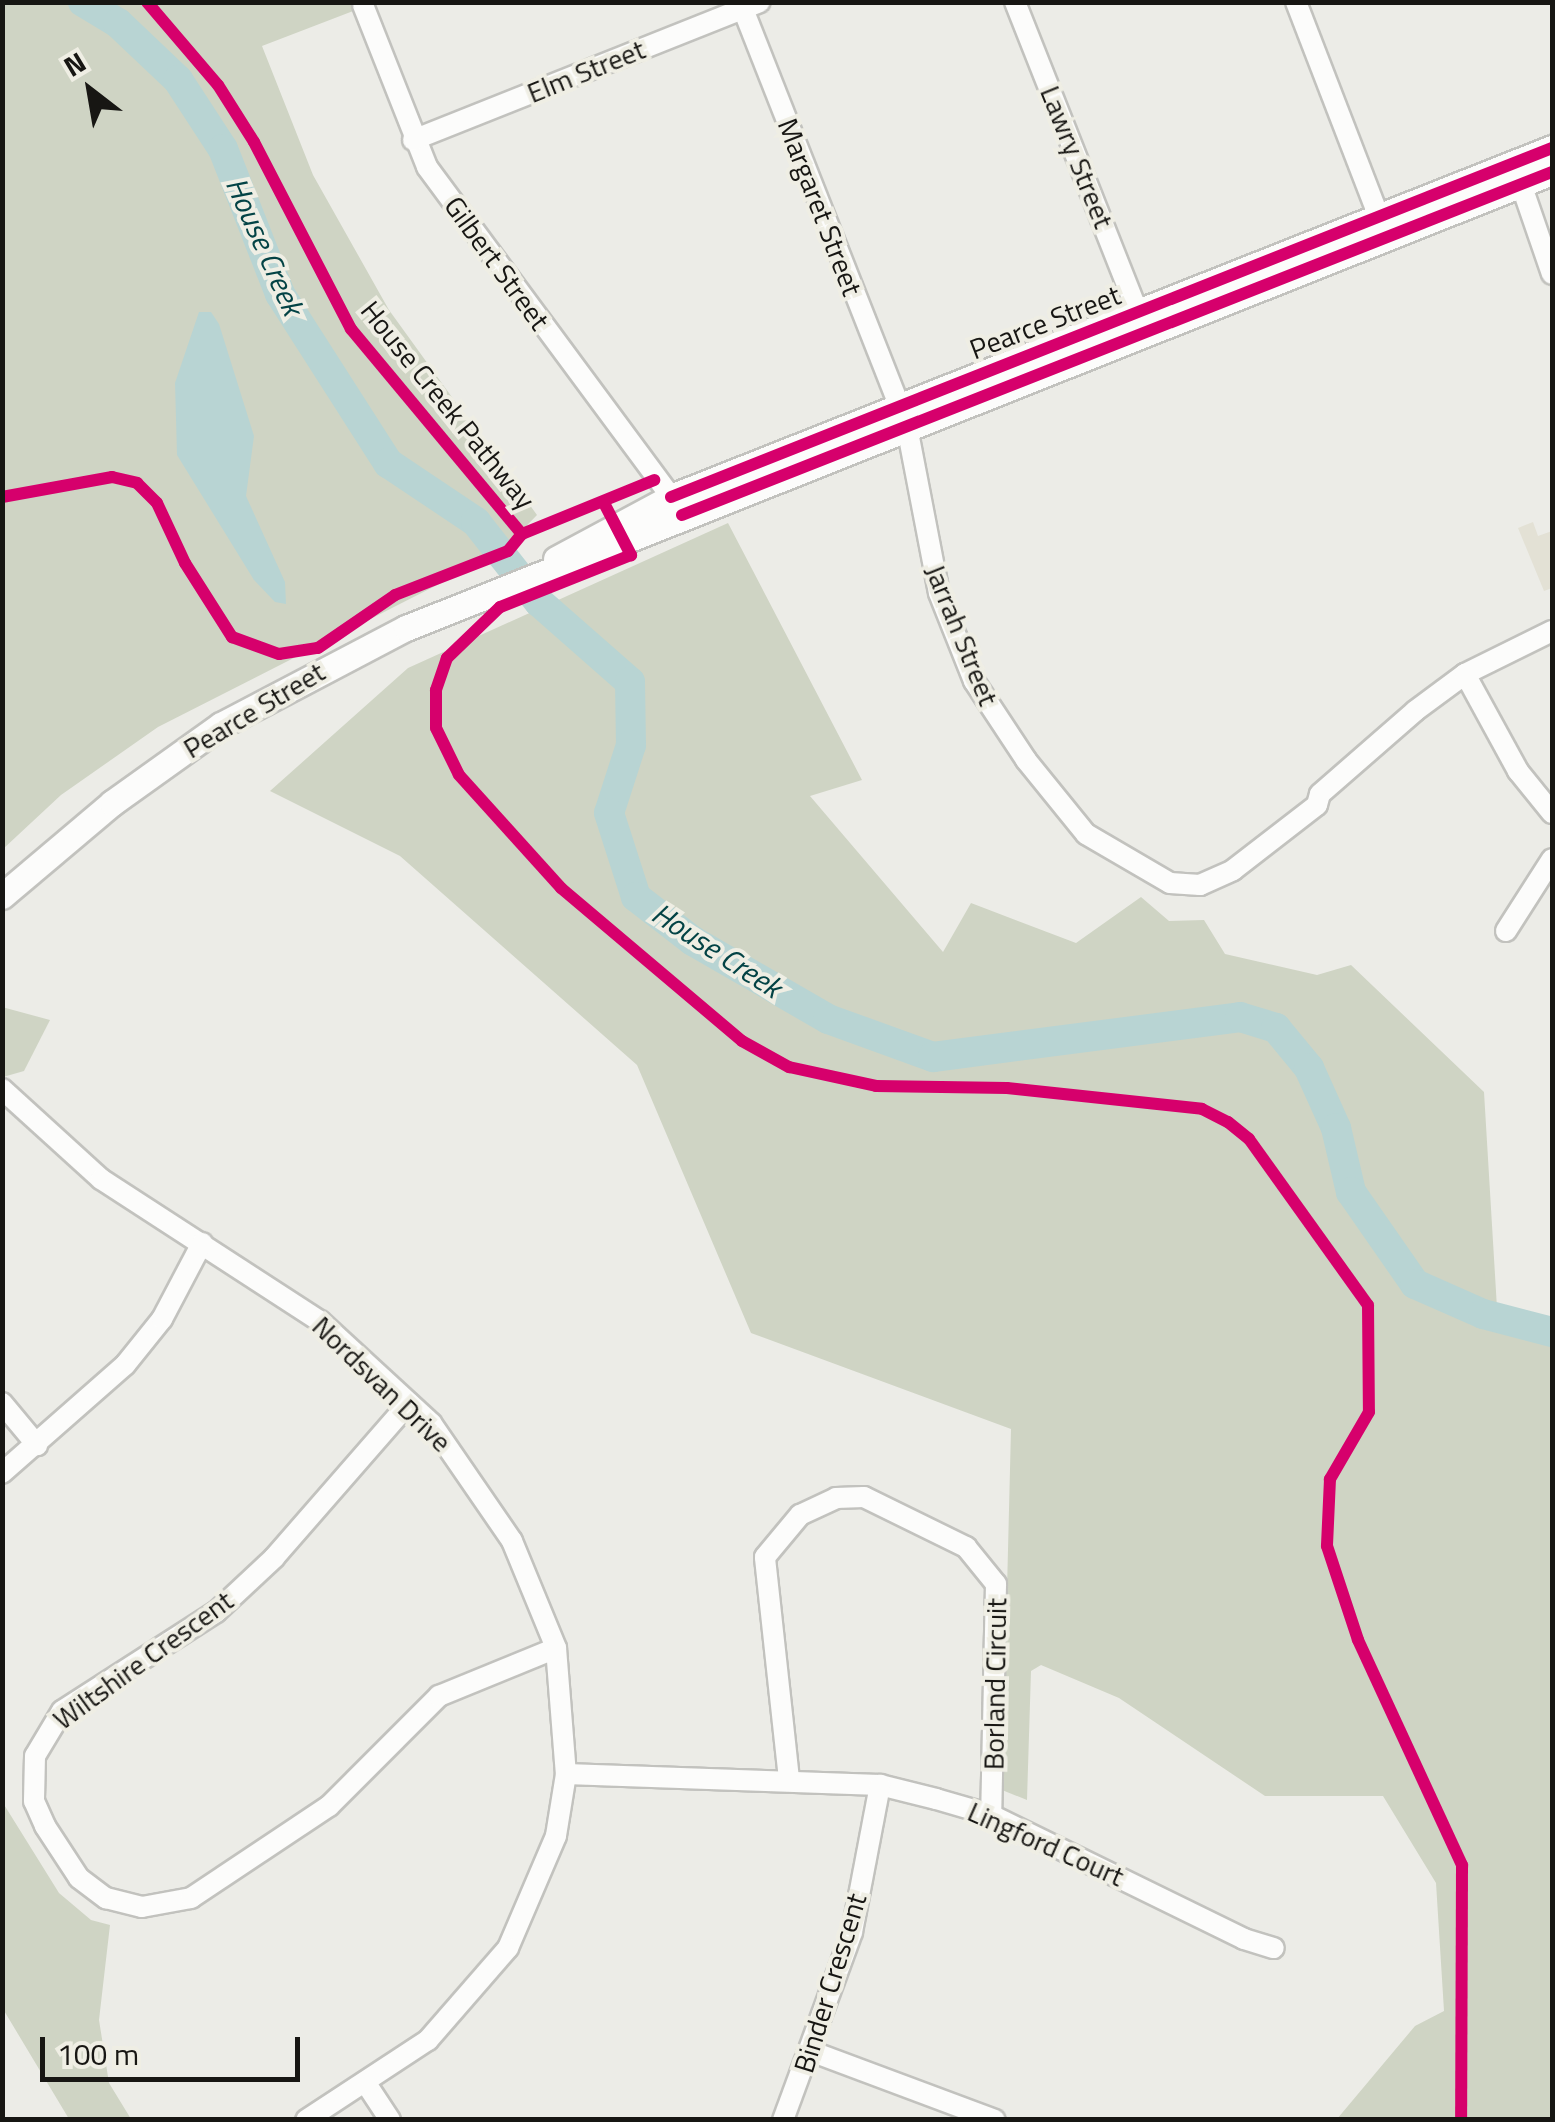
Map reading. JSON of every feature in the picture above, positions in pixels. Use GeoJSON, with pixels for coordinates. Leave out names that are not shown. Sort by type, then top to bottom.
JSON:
{"type":"FeatureCollection","features":[{"type":"Feature","properties":{"kind":"main road","name":"Pearce Street"},"geometry":{"type":"LineString","coordinates":[[903,416],[1138,312],[1517,174],[1552,148]]}},
{"type":"Feature","properties":{"kind":"main road","name":"Pearce Street"},"geometry":{"type":"LineString","coordinates":[[1517,174],[1552,172]]}},
{"type":"Feature","properties":{"kind":"main road","name":"Pearce Street"},"geometry":{"type":"LineString","coordinates":[[2,896],[112,804],[221,726],[324,667],[536,575],[676,506],[1382,224]]}},
{"type":"Feature","properties":{"kind":"street","name":"Lawry Street"},"geometry":{"type":"LineString","coordinates":[[1014,2],[1138,312]]}},
{"type":"Feature","properties":{"kind":"street"},"geometry":{"type":"LineString","coordinates":[[1296,2],[1382,224]]}},
{"type":"Feature","properties":{"kind":"street","name":"Gilbert Street"},"geometry":{"type":"LineString","coordinates":[[363,5],[412,140],[676,506]]}},
{"type":"Feature","properties":{"kind":"street","name":"Elm Street"},"geometry":{"type":"LineString","coordinates":[[412,140],[752,6]]}},
{"type":"Feature","properties":{"kind":"street","name":"Margaret Street"},"geometry":{"type":"LineString","coordinates":[[752,6],[903,416]]}},
{"type":"Feature","properties":{"kind":"street"},"geometry":{"type":"LineString","coordinates":[[1517,174],[1552,274]]}},
{"type":"Feature","properties":{"kind":"street","name":"Jarrah Street"},"geometry":{"type":"LineString","coordinates":[[903,416],[939,594],[974,681],[1026,760],[1076,816],[1112,838],[1122,854],[1170,884],[1200,884],[1233,870],[1288,821],[1318,805],[1320,794],[1466,674],[1552,631]]}},
{"type":"Feature","properties":{"kind":"street"},"geometry":{"type":"LineString","coordinates":[[1466,674],[1518,771],[1552,812]]}},
{"type":"Feature","properties":{"kind":"street"},"geometry":{"type":"LineString","coordinates":[[1506,931],[1552,859]]}},
{"type":"Feature","properties":{"kind":"street","name":"Nordsvan Drive"},"geometry":{"type":"LineString","coordinates":[[2,1090],[101,1179],[320,1321],[409,1403],[494,1508],[533,1579],[556,1648],[566,1774],[551,1850],[508,1948],[428,2040],[367,2085],[306,2120]]}},
{"type":"Feature","properties":{"kind":"street"},"geometry":{"type":"LineString","coordinates":[[2,1473],[125,1366],[162,1319],[202,1243]]}},
{"type":"Feature","properties":{"kind":"street"},"geometry":{"type":"LineString","coordinates":[[2,1403],[37,1445]]}},
{"type":"Feature","properties":{"kind":"street","name":"Wiltshire Crescent"},"geometry":{"type":"LineString","coordinates":[[409,1403],[274,1558],[216,1612],[62,1711],[44,1732],[36,1756],[34,1801],[60,1851],[79,1878],[106,1898],[142,1906],[192,1898],[329,1806],[439,1696],[556,1648]]}},
{"type":"Feature","properties":{"kind":"street","name":"Borland Circuit"},"geometry":{"type":"LineString","coordinates":[[789,1779],[766,1556],[800,1515],[836,1498],[864,1497],[966,1547],[996,1584],[992,1814]]}},
{"type":"Feature","properties":{"kind":"street","name":"Lingford Court"},"geometry":{"type":"LineString","coordinates":[[566,1774],[880,1785],[992,1814],[1244,1939],[1274,1948]]}},
{"type":"Feature","properties":{"kind":"street","name":"Binder Crescent"},"geometry":{"type":"LineString","coordinates":[[783,2120],[813,2052],[852,1932],[880,1785]]}},
{"type":"Feature","properties":{"kind":"street"},"geometry":{"type":"LineString","coordinates":[[813,2052],[995,2120]]}},
{"type":"Feature","properties":{"kind":"street"},"geometry":{"type":"LineString","coordinates":[[367,2085],[390,2120]]}},
{"type":"Feature","properties":{"kind":"shaded area"},"geometry":{"type":"Polygon","coordinates":[[[1533,522],[1538,536],[1552,531],[1552,588],[1544,591],[1518,528],[1533,522]]]}},
{"type":"Feature","properties":{"kind":"green space"},"geometry":{"type":"Polygon","coordinates":[[[3,3],[374,3],[262,46],[313,175],[389,310],[537,515],[500,553],[158,727],[61,795],[3,849],[3,3]]]}},
{"type":"Feature","properties":{"kind":"green space"},"geometry":{"type":"Polygon","coordinates":[[[728,523],[862,780],[810,796],[943,952],[971,903],[1076,943],[1141,897],[1169,921],[1204,920],[1225,954],[1317,975],[1351,965],[1484,1092],[1497,1308],[1552,1334],[1552,2119],[1337,2119],[1415,2026],[1444,2011],[1436,1883],[1383,1796],[1265,1796],[1119,1698],[1041,1665],[1031,1671],[1027,1800],[1002,1790],[1011,1429],[751,1333],[637,1065],[400,856],[270,791],[408,668],[728,523]]]}},
{"type":"Feature","properties":{"kind":"green space"},"geometry":{"type":"Polygon","coordinates":[[[2,1007],[50,1020],[24,1071],[3,1077],[2,1007]]]}},
{"type":"Feature","properties":{"kind":"green space"},"geometry":{"type":"Polygon","coordinates":[[[3,1803],[59,1893],[91,1920],[110,1925],[99,2020],[109,2083],[131,2119],[69,2119],[3,2009],[3,1803]]]}},
{"type":"Feature","properties":{"kind":"water"},"geometry":{"type":"Polygon","coordinates":[[[199,312],[211,312],[219,324],[254,436],[246,496],[285,582],[286,604],[275,602],[254,580],[177,455],[175,383],[199,312]]]}},
{"type":"Feature","properties":{"kind":"waterway","name":"House Creek"},"geometry":{"type":"LineString","coordinates":[[83,2],[118,23],[178,80],[223,149],[280,294],[388,463],[476,522],[539,602],[630,682],[631,745],[609,813],[636,897],[693,941],[828,1019],[933,1057],[1240,1017],[1276,1028],[1309,1068],[1336,1128],[1351,1192],[1415,1284],[1483,1314],[1552,1332]]}},
{"type":"Feature","properties":{"kind":"cycle path","name":"House Creek Pathway"},"geometry":{"type":"LineString","coordinates":[[147,2],[218,85],[254,142],[351,329],[522,534]]}},
{"type":"Feature","properties":{"kind":"cycle path"},"geometry":{"type":"LineString","coordinates":[[671,497],[1552,148]]}},
{"type":"Feature","properties":{"kind":"cycle path"},"geometry":{"type":"LineString","coordinates":[[682,515],[1552,172]]}},
{"type":"Feature","properties":{"kind":"cycle path","name":"House Creek Pathway"},"geometry":{"type":"LineString","coordinates":[[2,497],[112,477],[137,483],[157,503],[185,563],[232,637],[279,654],[318,648],[395,595],[508,551],[522,534],[654,480]]}},
{"type":"Feature","properties":{"kind":"cycle path"},"geometry":{"type":"LineString","coordinates":[[604,503],[631,555],[500,607],[447,658],[436,690],[436,728],[459,775],[561,888],[742,1041],[789,1067],[876,1086],[1007,1088],[1202,1109],[1228,1122],[1249,1139],[1368,1305],[1369,1412],[1330,1479],[1327,1546],[1358,1640],[1462,1865],[1461,2120]]}}]}
